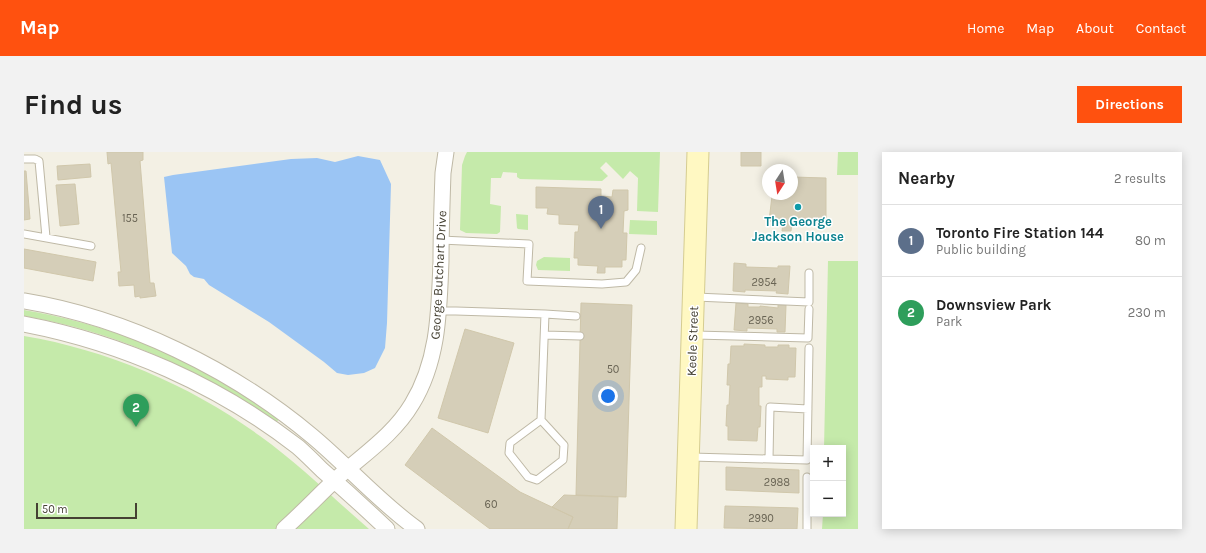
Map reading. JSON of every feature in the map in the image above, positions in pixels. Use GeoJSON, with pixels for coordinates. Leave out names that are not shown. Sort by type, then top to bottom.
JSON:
{"type":"FeatureCollection","features":[{"type":"Feature","properties":{"kind":"main road","name":"Keele Street"},"geometry":{"type":"LineString","coordinates":[[686,529],[698,152]]}},
{"type":"Feature","properties":{"kind":"street","name":"George Butchart Drive"},"geometry":{"type":"LineString","coordinates":[[284,529],[397,424],[412,406],[424,382],[433,354],[438,325],[443,173],[446,152]]}},
{"type":"Feature","properties":{"kind":"street"},"geometry":{"type":"LineString","coordinates":[[24,301],[86,316],[128,329],[177,350],[215,370],[255,394],[312,436],[393,510],[417,529]]}},
{"type":"Feature","properties":{"kind":"street"},"geometry":{"type":"LineString","coordinates":[[24,324],[73,335],[117,348],[167,368],[204,387],[246,412],[298,448],[335,480],[387,529]]}},
{"type":"Feature","properties":{"kind":"lane"},"geometry":{"type":"LineString","coordinates":[[24,159],[35,159],[39,161],[46,237]]}},
{"type":"Feature","properties":{"kind":"lane"},"geometry":{"type":"LineString","coordinates":[[24,234],[91,246]]}},
{"type":"Feature","properties":{"kind":"lane"},"geometry":{"type":"LineString","coordinates":[[441,240],[529,244],[527,281],[602,284],[626,282],[636,270],[641,248]]}},
{"type":"Feature","properties":{"kind":"lane"},"geometry":{"type":"LineString","coordinates":[[694,297],[809,302],[809,273]]}},
{"type":"Feature","properties":{"kind":"lane"},"geometry":{"type":"LineString","coordinates":[[692,335],[808,338],[809,309]]}},
{"type":"Feature","properties":{"kind":"lane"},"geometry":{"type":"LineString","coordinates":[[439,311],[576,316]]}},
{"type":"Feature","properties":{"kind":"lane"},"geometry":{"type":"LineString","coordinates":[[541,420],[510,443],[509,453],[528,477],[537,480],[563,460],[564,446],[541,420],[545,314]]}},
{"type":"Feature","properties":{"kind":"lane"},"geometry":{"type":"LineString","coordinates":[[544,335],[580,336]]}},
{"type":"Feature","properties":{"kind":"lane"},"geometry":{"type":"LineString","coordinates":[[689,457],[807,460],[809,348]]}},
{"type":"Feature","properties":{"kind":"lane"},"geometry":{"type":"LineString","coordinates":[[769,459],[770,407],[808,409]]}},
{"type":"Feature","properties":{"kind":"lane"},"geometry":{"type":"LineString","coordinates":[[807,477],[807,529]]}},
{"type":"Feature","properties":{"kind":"green space"},"geometry":{"type":"Polygon","coordinates":[[[467,152],[660,152],[658,212],[637,211],[638,178],[630,171],[623,179],[606,162],[600,168],[608,176],[602,181],[520,179],[517,177],[517,173],[503,172],[501,178],[491,178],[490,204],[501,206],[500,232],[497,234],[466,233],[460,230],[462,165],[467,152]]]}},
{"type":"Feature","properties":{"kind":"green space"},"geometry":{"type":"Polygon","coordinates":[[[838,152],[858,152],[858,175],[837,175],[838,152]]]}},
{"type":"Feature","properties":{"kind":"green space"},"geometry":{"type":"Polygon","coordinates":[[[516,214],[528,215],[528,230],[517,228],[516,214]]]}},
{"type":"Feature","properties":{"kind":"green space"},"geometry":{"type":"Polygon","coordinates":[[[630,220],[657,221],[657,235],[629,234],[630,220]]]}},
{"type":"Feature","properties":{"kind":"green space"},"geometry":{"type":"Polygon","coordinates":[[[544,257],[570,258],[570,271],[538,270],[536,265],[537,261],[544,257]]]}},
{"type":"Feature","properties":{"kind":"green space"},"geometry":{"type":"Polygon","coordinates":[[[828,261],[858,261],[858,529],[822,529],[823,517],[846,517],[846,445],[824,445],[828,261]]]}},
{"type":"Feature","properties":{"kind":"green space"},"geometry":{"type":"Polygon","coordinates":[[[24,310],[52,315],[107,330],[160,350],[186,362],[242,393],[279,419],[276,423],[216,385],[156,355],[93,332],[24,316],[24,310]]]}},
{"type":"Feature","properties":{"kind":"green space"},"geometry":{"type":"Polygon","coordinates":[[[24,336],[87,350],[118,361],[148,372],[206,401],[260,436],[302,470],[369,529],[24,529],[24,336]]]}},
{"type":"Feature","properties":{"kind":"water"},"geometry":{"type":"Polygon","coordinates":[[[358,156],[380,160],[391,184],[387,323],[385,348],[375,368],[364,373],[348,375],[337,373],[269,322],[209,285],[204,279],[194,277],[190,274],[186,266],[172,253],[164,177],[291,159],[317,158],[335,162],[358,156]]]}},
{"type":"Feature","properties":{"kind":"building"},"geometry":{"type":"Polygon","coordinates":[[[107,152],[143,152],[143,160],[140,161],[150,283],[154,283],[156,296],[140,298],[140,296],[135,297],[134,285],[119,286],[118,272],[121,272],[111,163],[108,164],[107,152]]]}},
{"type":"Feature","properties":{"kind":"building"},"geometry":{"type":"Polygon","coordinates":[[[741,152],[761,152],[761,166],[741,166],[741,152]]]}},
{"type":"Feature","properties":{"kind":"building"},"geometry":{"type":"Polygon","coordinates":[[[90,164],[91,177],[58,180],[57,166],[90,164]]]}},
{"type":"Feature","properties":{"kind":"building"},"geometry":{"type":"Polygon","coordinates":[[[24,171],[26,171],[30,219],[24,220],[24,171]]]}},
{"type":"Feature","properties":{"kind":"building","name":"The George Jackson House"},"geometry":{"type":"Polygon","coordinates":[[[798,177],[826,178],[826,222],[792,222],[791,231],[782,231],[783,222],[769,221],[772,200],[798,200],[798,177]]]}},
{"type":"Feature","properties":{"kind":"building"},"geometry":{"type":"Polygon","coordinates":[[[75,184],[79,224],[60,226],[56,185],[75,184]]]}},
{"type":"Feature","properties":{"kind":"building"},"geometry":{"type":"Polygon","coordinates":[[[536,187],[601,189],[601,196],[612,197],[613,190],[628,190],[628,210],[624,211],[623,233],[627,233],[626,260],[622,260],[622,267],[605,267],[605,273],[597,273],[598,266],[578,265],[578,258],[574,258],[575,232],[578,232],[579,225],[559,224],[559,215],[547,214],[548,208],[536,208],[536,187]]]}},
{"type":"Feature","properties":{"kind":"building"},"geometry":{"type":"Polygon","coordinates":[[[24,249],[96,262],[93,281],[24,268],[24,249]]]}},
{"type":"Feature","properties":{"kind":"building"},"geometry":{"type":"Polygon","coordinates":[[[734,263],[746,264],[746,267],[778,268],[778,266],[790,266],[788,294],[776,293],[777,291],[733,291],[734,263]]]}},
{"type":"Feature","properties":{"kind":"building"},"geometry":{"type":"Polygon","coordinates":[[[581,303],[632,305],[626,497],[576,495],[581,303]]]}},
{"type":"Feature","properties":{"kind":"building"},"geometry":{"type":"Polygon","coordinates":[[[736,303],[748,304],[748,307],[760,306],[778,308],[778,305],[786,305],[785,332],[777,332],[777,329],[747,328],[747,331],[734,330],[736,303]]]}},
{"type":"Feature","properties":{"kind":"building"},"geometry":{"type":"Polygon","coordinates":[[[465,329],[514,343],[488,433],[438,418],[465,329]]]}},
{"type":"Feature","properties":{"kind":"building"},"geometry":{"type":"Polygon","coordinates":[[[744,344],[765,345],[765,347],[789,345],[789,348],[796,348],[795,377],[788,377],[788,380],[766,379],[766,376],[762,376],[762,387],[759,387],[759,406],[761,406],[760,427],[758,427],[757,441],[728,440],[728,426],[726,426],[730,385],[727,385],[728,364],[730,364],[731,346],[744,346],[744,344]]]}},
{"type":"Feature","properties":{"kind":"building"},"geometry":{"type":"Polygon","coordinates":[[[432,428],[520,492],[573,517],[568,529],[490,529],[405,465],[432,428]]]}},
{"type":"Feature","properties":{"kind":"building"},"geometry":{"type":"Polygon","coordinates":[[[726,467],[799,470],[799,493],[726,490],[726,467]]]}},
{"type":"Feature","properties":{"kind":"building"},"geometry":{"type":"Polygon","coordinates":[[[564,495],[618,497],[617,529],[568,529],[573,517],[552,507],[564,495]]]}},
{"type":"Feature","properties":{"kind":"building"},"geometry":{"type":"Polygon","coordinates":[[[725,506],[798,508],[797,529],[724,528],[725,506]]]}},
{"type":"Feature","properties":{"kind":"place","name":"The George Jackson House"},"geometry":{"type":"Point","coordinates":[798,207]}},
{"type":"Feature","properties":{"kind":"place","name":"Toronto Fire Station 144"},"geometry":{"type":"Point","coordinates":[601,229]}},
{"type":"Feature","properties":{"kind":"place","name":"Downsview Park"},"geometry":{"type":"Point","coordinates":[136,427]}}]}
